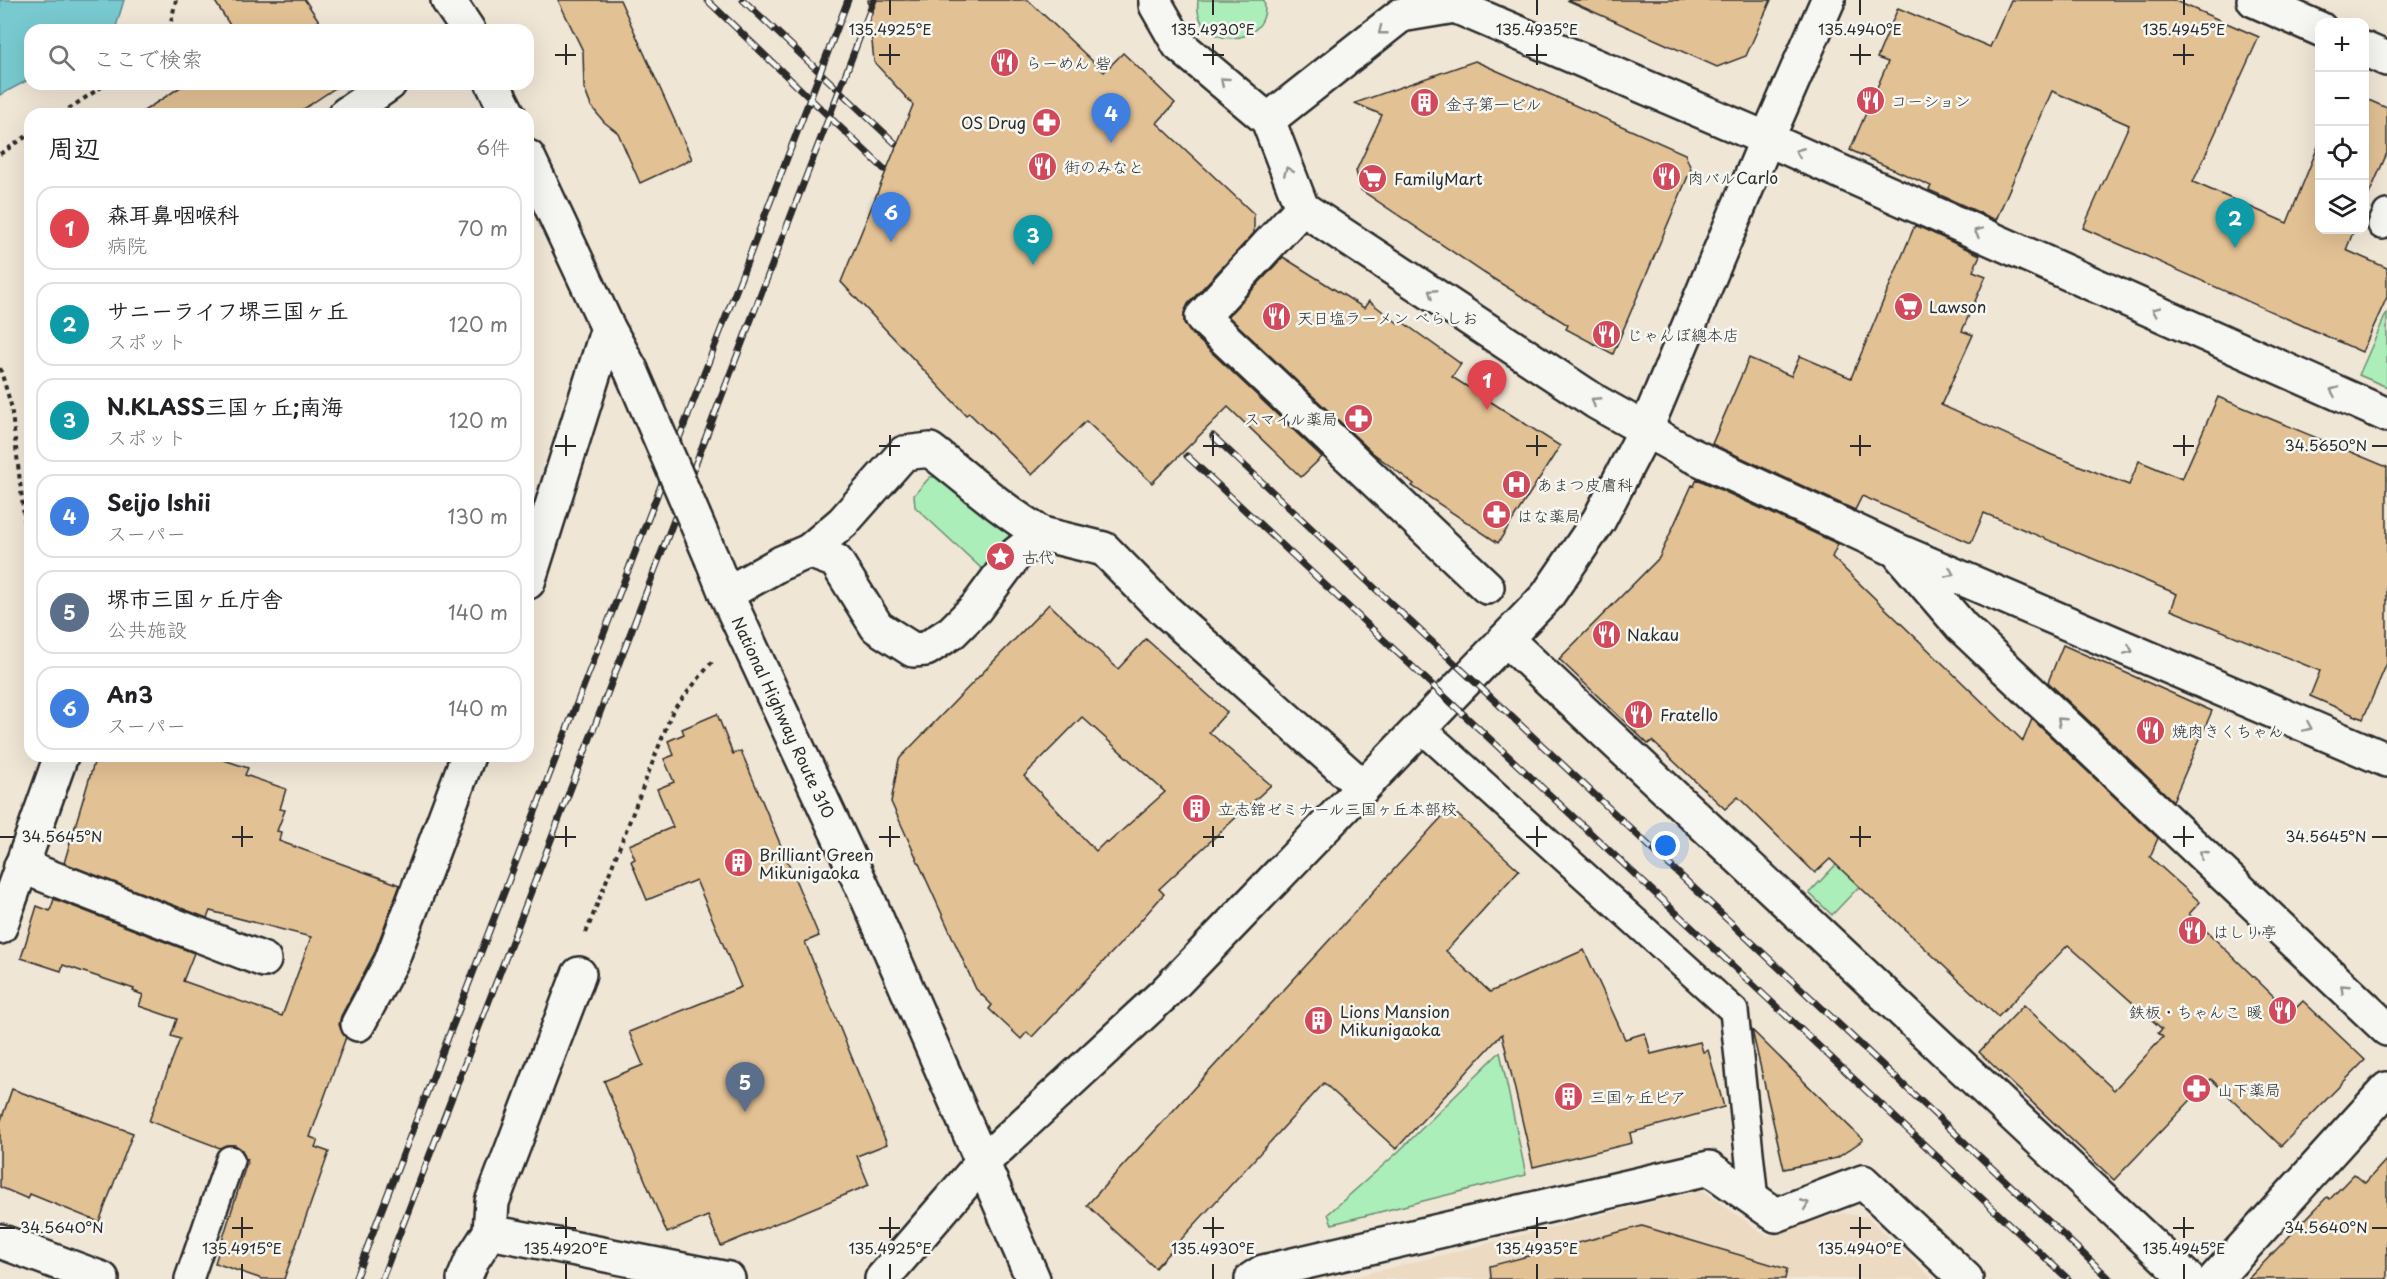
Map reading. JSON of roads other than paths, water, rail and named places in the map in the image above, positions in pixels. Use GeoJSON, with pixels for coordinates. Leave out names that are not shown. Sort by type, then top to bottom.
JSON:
{"type":"FeatureCollection","features":[{"type":"Feature","properties":{"kind":"main road"},"geometry":{"type":"LineString","coordinates":[[448,0],[464,24]]}},
{"type":"Feature","properties":{"kind":"main road"},"geometry":{"type":"LineString","coordinates":[[1156,0],[1156,5],[1179,45],[1268,120],[1302,208],[1596,402],[1687,453],[1896,550],[2387,760]]}},
{"type":"Feature","properties":{"kind":"main road"},"geometry":{"type":"LineString","coordinates":[[882,1279],[982,1163],[1165,993],[1547,596],[1599,520],[1645,431],[1767,139],[1828,0]]}},
{"type":"Feature","properties":{"kind":"main road"},"geometry":{"type":"LineString","coordinates":[[2254,0],[2315,27]]}},
{"type":"Feature","properties":{"kind":"main road"},"geometry":{"type":"LineString","coordinates":[[1268,120],[1401,15],[1448,3],[1767,139],[2387,415]]}},
{"type":"Feature","properties":{"kind":"main road"},"geometry":{"type":"LineString","coordinates":[[2369,51],[2387,59]]}},
{"type":"Feature","properties":{"kind":"main road"},"geometry":{"type":"LineString","coordinates":[[355,108],[380,90]]}},
{"type":"Feature","properties":{"kind":"main road"},"geometry":{"type":"LineString","coordinates":[[497,90],[505,108]]}},
{"type":"Feature","properties":{"kind":"main road","name":"National Highway Route 310"},"geometry":{"type":"LineString","coordinates":[[534,171],[608,328],[631,370],[726,594],[868,898],[1033,1279]]}},
{"type":"Feature","properties":{"kind":"main road"},"geometry":{"type":"LineString","coordinates":[[1302,208],[1202,317],[1487,587]]}},
{"type":"Feature","properties":{"kind":"main road"},"geometry":{"type":"LineString","coordinates":[[534,563],[608,328]]}},
{"type":"Feature","properties":{"kind":"main road"},"geometry":{"type":"LineString","coordinates":[[726,594],[809,551],[843,522],[904,453],[930,450],[979,487],[1016,519],[1042,534],[1104,549],[1158,604],[1363,787]]}},
{"type":"Feature","properties":{"kind":"main road"},"geometry":{"type":"LineString","coordinates":[[809,551],[836,561],[877,627],[914,650],[926,649],[952,632],[976,608],[1016,554],[1042,534]]}},
{"type":"Feature","properties":{"kind":"main road"},"geometry":{"type":"LineString","coordinates":[[1896,550],[1962,627],[2387,1029]]}},
{"type":"Feature","properties":{"kind":"main road"},"geometry":{"type":"LineString","coordinates":[[1506,639],[2188,1279]]}},
{"type":"Feature","properties":{"kind":"main road"},"geometry":{"type":"LineString","coordinates":[[0,927],[59,762]]}},
{"type":"Feature","properties":{"kind":"main road"},"geometry":{"type":"LineString","coordinates":[[358,1024],[391,962],[466,762]]}},
{"type":"Feature","properties":{"kind":"main road"},"geometry":{"type":"LineString","coordinates":[[21,866],[264,960]]}},
{"type":"Feature","properties":{"kind":"main road"},"geometry":{"type":"LineString","coordinates":[[464,1279],[472,1260],[490,1232],[492,1202],[542,1096],[579,974]]}},
{"type":"Feature","properties":{"kind":"main road"},"geometry":{"type":"LineString","coordinates":[[2215,1279],[2387,1089]]}},
{"type":"Feature","properties":{"kind":"main road"},"geometry":{"type":"LineString","coordinates":[[1252,1279],[1263,1272],[1709,1168],[1776,1215],[1863,1182],[1966,1279]]}},
{"type":"Feature","properties":{"kind":"main road"},"geometry":{"type":"LineString","coordinates":[[490,1232],[649,1254],[729,1279]]}},
{"type":"Feature","properties":{"kind":"main road"},"geometry":{"type":"LineString","coordinates":[[0,1241],[102,1279]]}},
{"type":"Feature","properties":{"kind":"lane"},"geometry":{"type":"LineString","coordinates":[[1420,727],[1734,1011],[1754,1200]]}},
{"type":"Feature","properties":{"kind":"lane"},"geometry":{"type":"LineString","coordinates":[[189,1279],[230,1160]]}},
{"type":"Feature","properties":{"kind":"water"},"geometry":{"type":"Polygon","coordinates":[[[0,0],[124,0],[117,24],[24,24],[24,82],[0,95],[0,0]]]}},
{"type":"Feature","properties":{"kind":"railway"},"geometry":{"type":"LineString","coordinates":[[707,0],[884,169]]}},
{"type":"Feature","properties":{"kind":"railway"},"geometry":{"type":"LineString","coordinates":[[743,0],[895,143]]}},
{"type":"Feature","properties":{"kind":"railway"},"geometry":{"type":"LineString","coordinates":[[355,1279],[848,0]]}},
{"type":"Feature","properties":{"kind":"railway"},"geometry":{"type":"LineString","coordinates":[[382,1279],[874,0]]}},
{"type":"Feature","properties":{"kind":"railway"},"geometry":{"type":"LineString","coordinates":[[1213,436],[2110,1279]]}},
{"type":"Feature","properties":{"kind":"railway"},"geometry":{"type":"LineString","coordinates":[[1187,456],[2068,1279]]}},
{"type":"Feature","properties":{"kind":"place","name":"らーめん 砦"},"geometry":{"type":"Point","coordinates":[1005,62]}},
{"type":"Feature","properties":{"kind":"place","name":"コーション"},"geometry":{"type":"Point","coordinates":[1870,100]}},
{"type":"Feature","properties":{"kind":"place","name":"金子第一ビル"},"geometry":{"type":"Point","coordinates":[1425,103]}},
{"type":"Feature","properties":{"kind":"place","name":"OS Drug"},"geometry":{"type":"Point","coordinates":[1047,122]}},
{"type":"Feature","properties":{"kind":"place","name":"Seijo Ishii"},"geometry":{"type":"Point","coordinates":[1111,143]}},
{"type":"Feature","properties":{"kind":"place","name":"街のみなと"},"geometry":{"type":"Point","coordinates":[1043,166]}},
{"type":"Feature","properties":{"kind":"place","name":"肉バルCarlo"},"geometry":{"type":"Point","coordinates":[1667,177]}},
{"type":"Feature","properties":{"kind":"place","name":"FamilyMart"},"geometry":{"type":"Point","coordinates":[1373,178]}},
{"type":"Feature","properties":{"kind":"place","name":"An3"},"geometry":{"type":"Point","coordinates":[891,242]}},
{"type":"Feature","properties":{"kind":"place","name":"サニーライフ堺三国ヶ丘"},"geometry":{"type":"Point","coordinates":[2235,248]}},
{"type":"Feature","properties":{"kind":"place","name":"N.KLASS三国ヶ丘;南海"},"geometry":{"type":"Point","coordinates":[1033,265]}},
{"type":"Feature","properties":{"kind":"place","name":"Lawson"},"geometry":{"type":"Point","coordinates":[1908,306]}},
{"type":"Feature","properties":{"kind":"place","name":"天日塩ラーメン べらしお"},"geometry":{"type":"Point","coordinates":[1276,317]}},
{"type":"Feature","properties":{"kind":"place","name":"じゃんぼ總本店"},"geometry":{"type":"Point","coordinates":[1606,334]}},
{"type":"Feature","properties":{"kind":"place","name":"森耳鼻咽喉科"},"geometry":{"type":"Point","coordinates":[1487,410]}},
{"type":"Feature","properties":{"kind":"place","name":"スマイル薬局"},"geometry":{"type":"Point","coordinates":[1359,418]}},
{"type":"Feature","properties":{"kind":"place","name":"あまつ皮膚科"},"geometry":{"type":"Point","coordinates":[1516,484]}},
{"type":"Feature","properties":{"kind":"place","name":"はな薬局"},"geometry":{"type":"Point","coordinates":[1496,515]}},
{"type":"Feature","properties":{"kind":"place","name":"古代"},"geometry":{"type":"Point","coordinates":[1001,556]}},
{"type":"Feature","properties":{"kind":"place","name":"Nakau"},"geometry":{"type":"Point","coordinates":[1606,634]}},
{"type":"Feature","properties":{"kind":"place","name":"Fratello"},"geometry":{"type":"Point","coordinates":[1639,714]}},
{"type":"Feature","properties":{"kind":"place","name":"焼肉きくちゃん"},"geometry":{"type":"Point","coordinates":[2151,730]}},
{"type":"Feature","properties":{"kind":"place","name":"立志舘ゼミナール三国ヶ丘本部校"},"geometry":{"type":"Point","coordinates":[1197,808]}},
{"type":"Feature","properties":{"kind":"place","name":"Brilliant Green Mikunigaoka"},"geometry":{"type":"Point","coordinates":[738,863]}},
{"type":"Feature","properties":{"kind":"place","name":"はしり亭"},"geometry":{"type":"Point","coordinates":[2192,931]}},
{"type":"Feature","properties":{"kind":"place","name":"鉄板・ちゃんこ 暖"},"geometry":{"type":"Point","coordinates":[2283,1011]}},
{"type":"Feature","properties":{"kind":"place","name":"Lions Mansion Mikunigaoka"},"geometry":{"type":"Point","coordinates":[1319,1020]}},
{"type":"Feature","properties":{"kind":"place","name":"山下薬局"},"geometry":{"type":"Point","coordinates":[2196,1089]}},
{"type":"Feature","properties":{"kind":"place","name":"三国ヶ丘ピア"},"geometry":{"type":"Point","coordinates":[1569,1096]}},
{"type":"Feature","properties":{"kind":"place","name":"堺市三国ヶ丘庁舎"},"geometry":{"type":"Point","coordinates":[745,1112]}}]}
